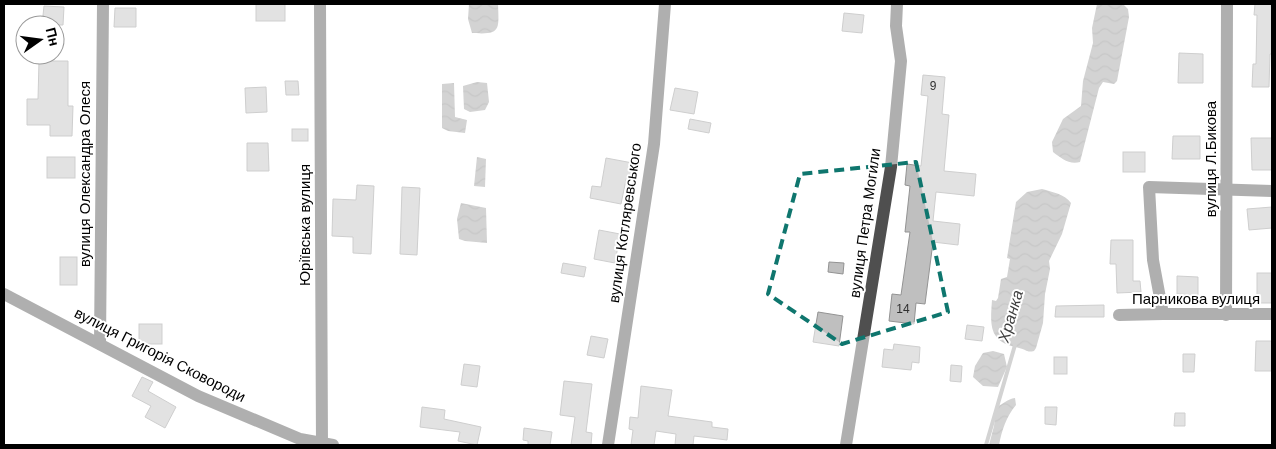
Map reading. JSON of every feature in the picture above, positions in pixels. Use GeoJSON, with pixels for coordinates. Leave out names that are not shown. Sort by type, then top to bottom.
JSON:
{"type":"FeatureCollection","features":[{"type":"Feature","properties":{"kind":"street","name":"вулиця Олександра Олеся"},"geometry":{"type":"LineString","coordinates":[[100,344],[102,4]]}},
{"type":"Feature","properties":{"kind":"street","name":"Юріївська вулиця"},"geometry":{"type":"LineString","coordinates":[[320,4],[326,445]]}},
{"type":"Feature","properties":{"kind":"street","name":"вулиця Котляревського"},"geometry":{"type":"LineString","coordinates":[[608,445],[654,144],[665,4]]}},
{"type":"Feature","properties":{"kind":"street","name":"вулиця Петра Могили"},"geometry":{"type":"LineString","coordinates":[[846,445],[891,167],[902,61],[896,26],[897,4]]}},
{"type":"Feature","properties":{"kind":"street","name":"вулиця Л.Бикова"},"geometry":{"type":"LineString","coordinates":[[1226,4],[1226,315]]}},
{"type":"Feature","properties":{"kind":"street"},"geometry":{"type":"LineString","coordinates":[[1163,314],[1154,260],[1149,187],[1272,191]]}},
{"type":"Feature","properties":{"kind":"street","name":"вулиця Григорія Сковороди"},"geometry":{"type":"LineString","coordinates":[[4,294],[198,396],[300,439],[326,445]]}},
{"type":"Feature","properties":{"kind":"street","name":"Парникова вулиця"},"geometry":{"type":"LineString","coordinates":[[1119,315],[1272,314]]}},
{"type":"Feature","properties":{"kind":"highlighted area"},"geometry":{"type":"Polygon","coordinates":[[[916,162],[948,312],[842,344],[768,294],[800,174],[916,162]]]}},
{"type":"Feature","properties":{"kind":"water"},"geometry":{"type":"Polygon","coordinates":[[[469,4],[498,4],[498,25],[493,32],[472,33],[468,19],[469,4]]]}},
{"type":"Feature","properties":{"kind":"water"},"geometry":{"type":"Polygon","coordinates":[[[1097,4],[1123,4],[1128,9],[1129,17],[1117,81],[1114,84],[1103,82],[1099,88],[1080,162],[1072,163],[1053,152],[1052,142],[1063,119],[1081,106],[1083,81],[1093,43],[1092,28],[1097,4]]]}},
{"type":"Feature","properties":{"kind":"water"},"geometry":{"type":"Polygon","coordinates":[[[477,82],[487,83],[489,102],[485,110],[470,112],[464,109],[463,86],[477,82]]]}},
{"type":"Feature","properties":{"kind":"water"},"geometry":{"type":"Polygon","coordinates":[[[454,83],[455,117],[467,120],[465,133],[448,131],[442,128],[442,84],[454,83]]]}},
{"type":"Feature","properties":{"kind":"water"},"geometry":{"type":"Polygon","coordinates":[[[477,157],[486,159],[485,187],[474,186],[477,157]]]}},
{"type":"Feature","properties":{"kind":"water"},"geometry":{"type":"Polygon","coordinates":[[[1042,189],[1062,195],[1071,203],[1062,234],[1049,261],[1050,269],[1045,294],[1043,323],[1036,348],[1034,351],[1029,352],[1002,342],[997,337],[991,318],[992,300],[996,301],[998,298],[1001,279],[1007,277],[1010,259],[1007,258],[1016,202],[1027,192],[1042,189]]]}},
{"type":"Feature","properties":{"kind":"water"},"geometry":{"type":"Polygon","coordinates":[[[461,203],[486,208],[487,243],[459,239],[457,219],[461,203]]]}},
{"type":"Feature","properties":{"kind":"water"},"geometry":{"type":"Polygon","coordinates":[[[993,351],[1004,354],[1007,367],[998,387],[983,386],[973,377],[975,366],[983,353],[993,351]]]}},
{"type":"Feature","properties":{"kind":"water"},"geometry":{"type":"Polygon","coordinates":[[[1015,398],[1016,405],[1005,424],[999,445],[989,445],[996,407],[1015,398]]]}},
{"type":"Feature","properties":{"kind":"building"},"geometry":{"type":"Polygon","coordinates":[[[256,4],[285,4],[285,21],[256,21],[256,4]]]}},
{"type":"Feature","properties":{"kind":"building"},"geometry":{"type":"Polygon","coordinates":[[[1255,4],[1272,4],[1272,54],[1270,54],[1269,87],[1252,87],[1253,64],[1256,64],[1257,15],[1254,15],[1255,4]]]}},
{"type":"Feature","properties":{"kind":"building"},"geometry":{"type":"Polygon","coordinates":[[[44,6],[64,7],[64,15],[43,15],[44,6]]]}},
{"type":"Feature","properties":{"kind":"building"},"geometry":{"type":"Polygon","coordinates":[[[115,8],[136,8],[136,27],[114,27],[115,8]]]}},
{"type":"Feature","properties":{"kind":"building"},"geometry":{"type":"Polygon","coordinates":[[[844,13],[864,15],[862,33],[842,31],[844,13]]]}},
{"type":"Feature","properties":{"kind":"building"},"geometry":{"type":"Polygon","coordinates":[[[1179,53],[1203,54],[1203,83],[1178,83],[1179,53]]]}},
{"type":"Feature","properties":{"kind":"building"},"geometry":{"type":"Polygon","coordinates":[[[65,61],[68,61],[68,106],[73,106],[72,136],[50,136],[50,125],[27,125],[27,99],[38,99],[39,65],[65,65],[65,61]]]}},
{"type":"Feature","properties":{"kind":"building"},"geometry":{"type":"Polygon","coordinates":[[[923,75],[945,77],[942,114],[949,115],[944,171],[976,174],[974,196],[936,192],[933,221],[960,224],[958,245],[933,242],[925,304],[916,303],[914,324],[889,321],[892,294],[901,295],[910,232],[905,232],[910,186],[905,185],[907,164],[921,166],[928,96],[921,95],[923,75]]]}},
{"type":"Feature","properties":{"kind":"building"},"geometry":{"type":"Polygon","coordinates":[[[285,81],[298,81],[299,95],[286,95],[285,81]]]}},
{"type":"Feature","properties":{"kind":"building"},"geometry":{"type":"Polygon","coordinates":[[[266,87],[267,112],[246,113],[245,88],[266,87]]]}},
{"type":"Feature","properties":{"kind":"building"},"geometry":{"type":"Polygon","coordinates":[[[675,88],[698,92],[694,114],[670,110],[675,88]]]}},
{"type":"Feature","properties":{"kind":"building"},"geometry":{"type":"Polygon","coordinates":[[[690,119],[711,123],[709,133],[688,129],[690,119]]]}},
{"type":"Feature","properties":{"kind":"building"},"geometry":{"type":"Polygon","coordinates":[[[292,129],[308,129],[308,141],[292,141],[292,129]]]}},
{"type":"Feature","properties":{"kind":"building"},"geometry":{"type":"Polygon","coordinates":[[[1173,136],[1200,136],[1200,159],[1172,159],[1173,136]]]}},
{"type":"Feature","properties":{"kind":"building"},"geometry":{"type":"Polygon","coordinates":[[[1251,138],[1272,138],[1272,170],[1252,170],[1251,138]]]}},
{"type":"Feature","properties":{"kind":"building"},"geometry":{"type":"Polygon","coordinates":[[[247,143],[268,143],[269,171],[247,171],[247,143]]]}},
{"type":"Feature","properties":{"kind":"building"},"geometry":{"type":"Polygon","coordinates":[[[1123,152],[1145,152],[1145,172],[1123,172],[1123,152]]]}},
{"type":"Feature","properties":{"kind":"building"},"geometry":{"type":"Polygon","coordinates":[[[47,157],[75,157],[75,178],[47,178],[47,157]]]}},
{"type":"Feature","properties":{"kind":"building"},"geometry":{"type":"Polygon","coordinates":[[[606,158],[638,164],[636,176],[627,175],[621,204],[590,198],[592,186],[601,187],[606,158]]]}},
{"type":"Feature","properties":{"kind":"building"},"geometry":{"type":"Polygon","coordinates":[[[357,185],[374,186],[371,254],[353,253],[353,237],[332,236],[333,199],[356,200],[357,185]]]}},
{"type":"Feature","properties":{"kind":"building"},"geometry":{"type":"Polygon","coordinates":[[[402,187],[420,188],[417,255],[400,254],[402,187]]]}},
{"type":"Feature","properties":{"kind":"building"},"geometry":{"type":"Polygon","coordinates":[[[1272,207],[1272,228],[1249,230],[1247,209],[1272,207]]]}},
{"type":"Feature","properties":{"kind":"building"},"geometry":{"type":"Polygon","coordinates":[[[599,230],[620,234],[615,263],[594,259],[599,230]]]}},
{"type":"Feature","properties":{"kind":"building"},"geometry":{"type":"Polygon","coordinates":[[[1111,240],[1133,240],[1133,281],[1140,281],[1141,292],[1117,293],[1116,264],[1110,264],[1111,240]]]}},
{"type":"Feature","properties":{"kind":"building"},"geometry":{"type":"Polygon","coordinates":[[[60,257],[77,257],[77,285],[60,285],[60,257]]]}},
{"type":"Feature","properties":{"kind":"building"},"geometry":{"type":"Polygon","coordinates":[[[829,262],[844,263],[843,274],[828,272],[829,262]]]}},
{"type":"Feature","properties":{"kind":"building"},"geometry":{"type":"Polygon","coordinates":[[[563,263],[586,267],[584,277],[561,273],[563,263]]]}},
{"type":"Feature","properties":{"kind":"building"},"geometry":{"type":"Polygon","coordinates":[[[1257,273],[1272,273],[1272,303],[1257,303],[1257,273]]]}},
{"type":"Feature","properties":{"kind":"building"},"geometry":{"type":"Polygon","coordinates":[[[1177,276],[1198,277],[1198,295],[1177,294],[1177,276]]]}},
{"type":"Feature","properties":{"kind":"building"},"geometry":{"type":"Polygon","coordinates":[[[1104,305],[1104,317],[1055,317],[1056,306],[1104,305]]]}},
{"type":"Feature","properties":{"kind":"building"},"geometry":{"type":"Polygon","coordinates":[[[818,312],[843,316],[839,346],[813,342],[818,312]]]}},
{"type":"Feature","properties":{"kind":"building"},"geometry":{"type":"Polygon","coordinates":[[[139,324],[162,324],[162,344],[139,344],[139,324]]]}},
{"type":"Feature","properties":{"kind":"building"},"geometry":{"type":"Polygon","coordinates":[[[967,325],[984,327],[982,341],[965,339],[967,325]]]}},
{"type":"Feature","properties":{"kind":"building"},"geometry":{"type":"Polygon","coordinates":[[[591,336],[608,339],[604,358],[587,355],[591,336]]]}},
{"type":"Feature","properties":{"kind":"building"},"geometry":{"type":"Polygon","coordinates":[[[1256,341],[1272,341],[1272,371],[1255,371],[1256,341]]]}},
{"type":"Feature","properties":{"kind":"building"},"geometry":{"type":"Polygon","coordinates":[[[894,344],[920,347],[919,363],[912,362],[911,370],[882,367],[884,349],[893,350],[894,344]]]}},
{"type":"Feature","properties":{"kind":"building"},"geometry":{"type":"Polygon","coordinates":[[[1183,354],[1195,354],[1194,372],[1183,372],[1183,354]]]}},
{"type":"Feature","properties":{"kind":"building"},"geometry":{"type":"Polygon","coordinates":[[[1054,357],[1067,357],[1067,374],[1054,374],[1054,357]]]}},
{"type":"Feature","properties":{"kind":"building"},"geometry":{"type":"Polygon","coordinates":[[[464,364],[480,366],[477,387],[461,385],[464,364]]]}},
{"type":"Feature","properties":{"kind":"building"},"geometry":{"type":"Polygon","coordinates":[[[951,365],[962,366],[961,382],[950,381],[951,365]]]}},
{"type":"Feature","properties":{"kind":"building"},"geometry":{"type":"Polygon","coordinates":[[[142,377],[153,382],[148,391],[176,407],[165,428],[145,417],[151,406],[132,396],[142,377]]]}},
{"type":"Feature","properties":{"kind":"building"},"geometry":{"type":"Polygon","coordinates":[[[564,381],[592,384],[586,432],[592,433],[591,445],[571,445],[575,417],[560,415],[564,381]]]}},
{"type":"Feature","properties":{"kind":"building"},"geometry":{"type":"Polygon","coordinates":[[[641,386],[672,390],[668,416],[712,422],[712,427],[728,429],[727,440],[694,436],[693,445],[675,445],[676,434],[656,431],[654,445],[631,445],[633,430],[629,429],[630,417],[638,418],[641,386]]]}},
{"type":"Feature","properties":{"kind":"building"},"geometry":{"type":"Polygon","coordinates":[[[422,407],[445,410],[444,419],[481,427],[477,445],[458,441],[460,432],[420,427],[422,407]]]}},
{"type":"Feature","properties":{"kind":"building"},"geometry":{"type":"Polygon","coordinates":[[[1045,407],[1057,407],[1056,425],[1045,424],[1045,407]]]}},
{"type":"Feature","properties":{"kind":"building"},"geometry":{"type":"Polygon","coordinates":[[[1175,413],[1185,413],[1185,426],[1174,426],[1175,413]]]}},
{"type":"Feature","properties":{"kind":"building"},"geometry":{"type":"Polygon","coordinates":[[[524,428],[552,432],[550,445],[528,445],[528,441],[523,440],[524,428]]]}},
{"type":"Feature","properties":{"kind":"waterway","name":"Хранка"},"geometry":{"type":"LineString","coordinates":[[986,445],[1015,345]]}}]}
